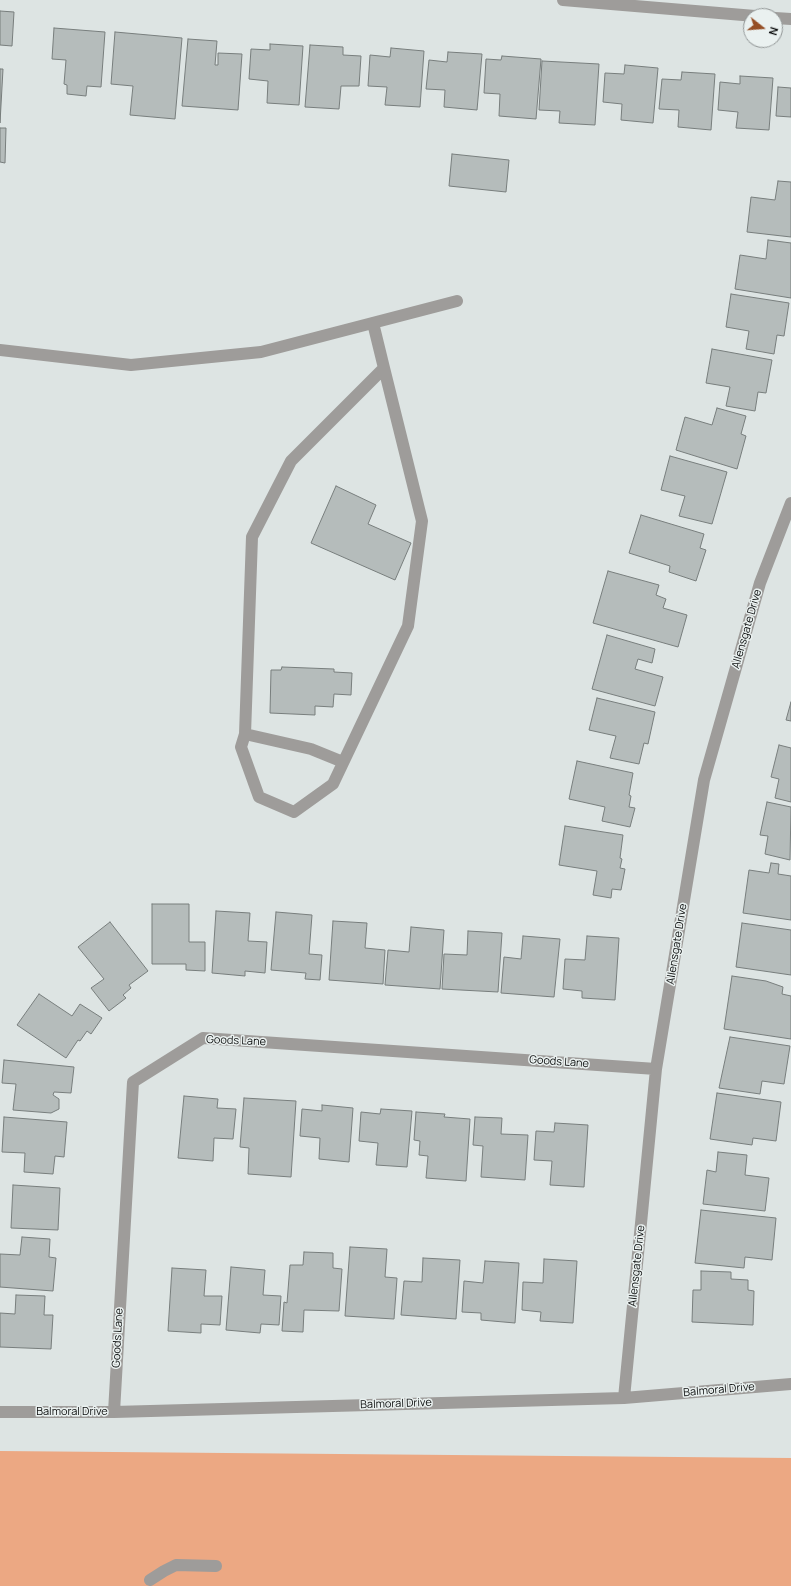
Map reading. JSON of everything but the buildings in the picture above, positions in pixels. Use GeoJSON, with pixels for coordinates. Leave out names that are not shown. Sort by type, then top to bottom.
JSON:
{"type":"FeatureCollection","features":[{"type":"Feature","properties":{"kind":"street"},"geometry":{"type":"LineString","coordinates":[[569,0],[743,15]]}},
{"type":"Feature","properties":{"kind":"street"},"geometry":{"type":"LineString","coordinates":[[0,350],[131,365],[261,352],[456,301]]}},
{"type":"Feature","properties":{"kind":"street"},"geometry":{"type":"LineString","coordinates":[[373,323],[422,520],[408,626],[333,784],[294,812],[259,797],[241,747],[245,734],[252,537],[291,461],[384,368]]}},
{"type":"Feature","properties":{"kind":"street","name":"Allensgate Drive"},"geometry":{"type":"LineString","coordinates":[[624,1398],[656,1069],[704,780],[760,582],[791,503]]}},
{"type":"Feature","properties":{"kind":"street"},"geometry":{"type":"LineString","coordinates":[[245,734],[311,749],[343,762]]}},
{"type":"Feature","properties":{"kind":"street","name":"Goods Lane"},"geometry":{"type":"LineString","coordinates":[[114,1412],[133,1082],[203,1038],[656,1069]]}},
{"type":"Feature","properties":{"kind":"street","name":"Balmoral Drive"},"geometry":{"type":"LineString","coordinates":[[0,1412],[114,1412],[624,1398],[791,1384]]}},
{"type":"Feature","properties":{"kind":"street"},"geometry":{"type":"LineString","coordinates":[[150,1580],[176,1565],[216,1566]]}},
{"type":"Feature","properties":{"kind":"shaded area"},"geometry":{"type":"Polygon","coordinates":[[[0,1451],[791,1458],[791,1586],[0,1586],[0,1451]]]}}]}
